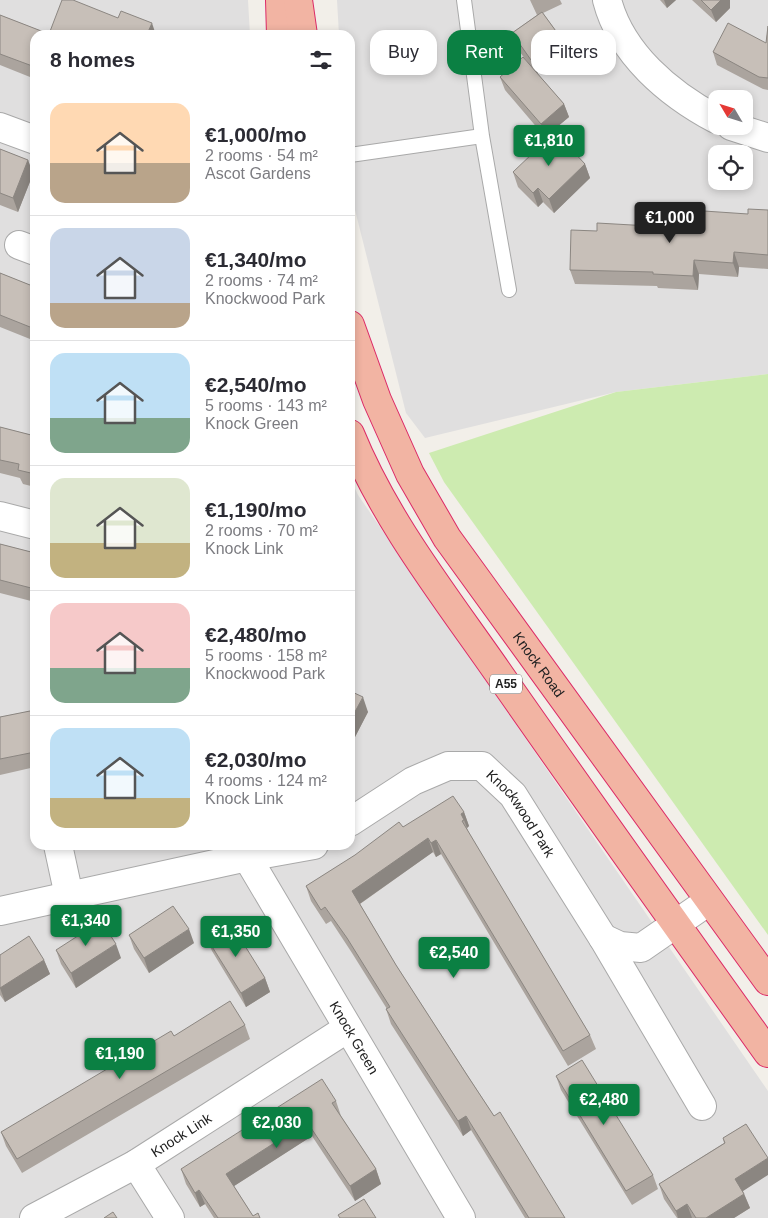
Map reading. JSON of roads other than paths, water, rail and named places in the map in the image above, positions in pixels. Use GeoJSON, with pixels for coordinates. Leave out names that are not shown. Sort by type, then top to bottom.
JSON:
{"type":"FeatureCollection","features":[{"type":"Feature","properties":{"kind":"highway"},"geometry":{"type":"LineString","coordinates":[[280,0],[281,30]]}},
{"type":"Feature","properties":{"kind":"highway"},"geometry":{"type":"LineString","coordinates":[[298,0],[302,30]]}},
{"type":"Feature","properties":{"kind":"highway","name":"Knock Road"},"geometry":{"type":"LineString","coordinates":[[355,339],[377,400],[410,474],[448,538],[768,981]]}},
{"type":"Feature","properties":{"kind":"highway","name":"A55"},"geometry":{"type":"LineString","coordinates":[[355,445],[377,493],[412,548],[768,1053]]}},
{"type":"Feature","properties":{"kind":"street"},"geometry":{"type":"LineString","coordinates":[[608,0],[628,44],[654,76],[688,104],[708,115]]}},
{"type":"Feature","properties":{"kind":"street"},"geometry":{"type":"LineString","coordinates":[[0,127],[30,138]]}},
{"type":"Feature","properties":{"kind":"street"},"geometry":{"type":"LineString","coordinates":[[753,133],[768,138]]}},
{"type":"Feature","properties":{"kind":"street"},"geometry":{"type":"LineString","coordinates":[[0,516],[30,524]]}},
{"type":"Feature","properties":{"kind":"street","name":"Knockwood Park"},"geometry":{"type":"LineString","coordinates":[[355,819],[413,781],[448,766],[482,766],[513,795],[603,938],[702,1106]]}},
{"type":"Feature","properties":{"kind":"street"},"geometry":{"type":"LineString","coordinates":[[59,850],[69,896]]}},
{"type":"Feature","properties":{"kind":"street"},"geometry":{"type":"LineString","coordinates":[[0,912],[286,850]]}},
{"type":"Feature","properties":{"kind":"street","name":"Knock Green"},"geometry":{"type":"LineString","coordinates":[[247,857],[461,1218]]}},
{"type":"Feature","properties":{"kind":"street"},"geometry":{"type":"LineString","coordinates":[[603,938],[620,946],[641,948],[709,901]]}},
{"type":"Feature","properties":{"kind":"street","name":"Knock Link"},"geometry":{"type":"LineString","coordinates":[[34,1218],[136,1164],[348,1028]]}},
{"type":"Feature","properties":{"kind":"street"},"geometry":{"type":"LineString","coordinates":[[136,1164],[170,1218]]}},
{"type":"Feature","properties":{"kind":"lane"},"geometry":{"type":"LineString","coordinates":[[464,0],[482,136],[509,290]]}},
{"type":"Feature","properties":{"kind":"lane"},"geometry":{"type":"LineString","coordinates":[[355,154],[482,136]]}}]}
